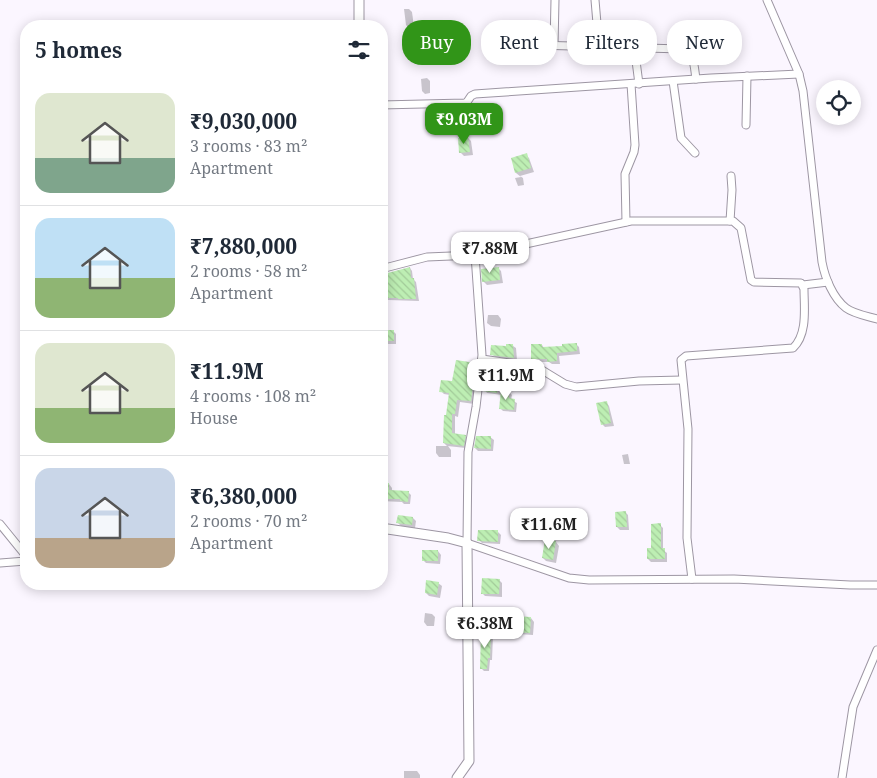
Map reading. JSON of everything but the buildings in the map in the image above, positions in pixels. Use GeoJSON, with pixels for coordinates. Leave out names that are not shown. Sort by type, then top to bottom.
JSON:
{"type":"FeatureCollection","features":[{"type":"Feature","properties":{"kind":"street"},"geometry":{"type":"LineString","coordinates":[[359,0],[359,20]]}},
{"type":"Feature","properties":{"kind":"street"},"geometry":{"type":"LineString","coordinates":[[555,0],[555,20]]}},
{"type":"Feature","properties":{"kind":"street"},"geometry":{"type":"LineString","coordinates":[[595,0],[597,20]]}},
{"type":"Feature","properties":{"kind":"street"},"geometry":{"type":"LineString","coordinates":[[767,0],[799,74],[804,96],[822,262],[828,282],[846,308],[877,319]]}},
{"type":"Feature","properties":{"kind":"street"},"geometry":{"type":"LineString","coordinates":[[657,48],[682,49],[689,52],[694,62],[696,79]]}},
{"type":"Feature","properties":{"kind":"street"},"geometry":{"type":"LineString","coordinates":[[626,222],[625,174],[635,146],[635,65]]}},
{"type":"Feature","properties":{"kind":"street"},"geometry":{"type":"LineString","coordinates":[[388,104],[465,103],[471,96],[476,94],[799,74]]}},
{"type":"Feature","properties":{"kind":"street"},"geometry":{"type":"LineString","coordinates":[[746,125],[747,76]]}},
{"type":"Feature","properties":{"kind":"street"},"geometry":{"type":"LineString","coordinates":[[673,81],[681,138],[695,153]]}},
{"type":"Feature","properties":{"kind":"street"},"geometry":{"type":"LineString","coordinates":[[730,221],[731,176]]}},
{"type":"Feature","properties":{"kind":"street"},"geometry":{"type":"LineString","coordinates":[[388,267],[427,257],[476,256],[626,222],[730,221],[736,222],[741,228],[751,280],[754,282],[799,282],[803,285],[828,282]]}},
{"type":"Feature","properties":{"kind":"street"},"geometry":{"type":"LineString","coordinates":[[457,778],[468,761],[468,452],[482,359],[476,256]]}},
{"type":"Feature","properties":{"kind":"street"},"geometry":{"type":"LineString","coordinates":[[692,579],[687,538],[688,424],[681,360],[686,356],[789,349],[795,346],[804,325],[803,285]]}},
{"type":"Feature","properties":{"kind":"street"},"geometry":{"type":"LineString","coordinates":[[482,359],[524,365],[542,370],[565,384],[576,388],[639,381],[682,380]]}},
{"type":"Feature","properties":{"kind":"street"},"geometry":{"type":"LineString","coordinates":[[0,524],[20,549]]}},
{"type":"Feature","properties":{"kind":"street"},"geometry":{"type":"LineString","coordinates":[[388,529],[448,538],[467,543],[569,578],[589,580],[734,578],[877,585]]}},
{"type":"Feature","properties":{"kind":"street"},"geometry":{"type":"LineString","coordinates":[[0,563],[20,561]]}},
{"type":"Feature","properties":{"kind":"street"},"geometry":{"type":"LineString","coordinates":[[842,778],[853,707],[877,650]]}}]}
